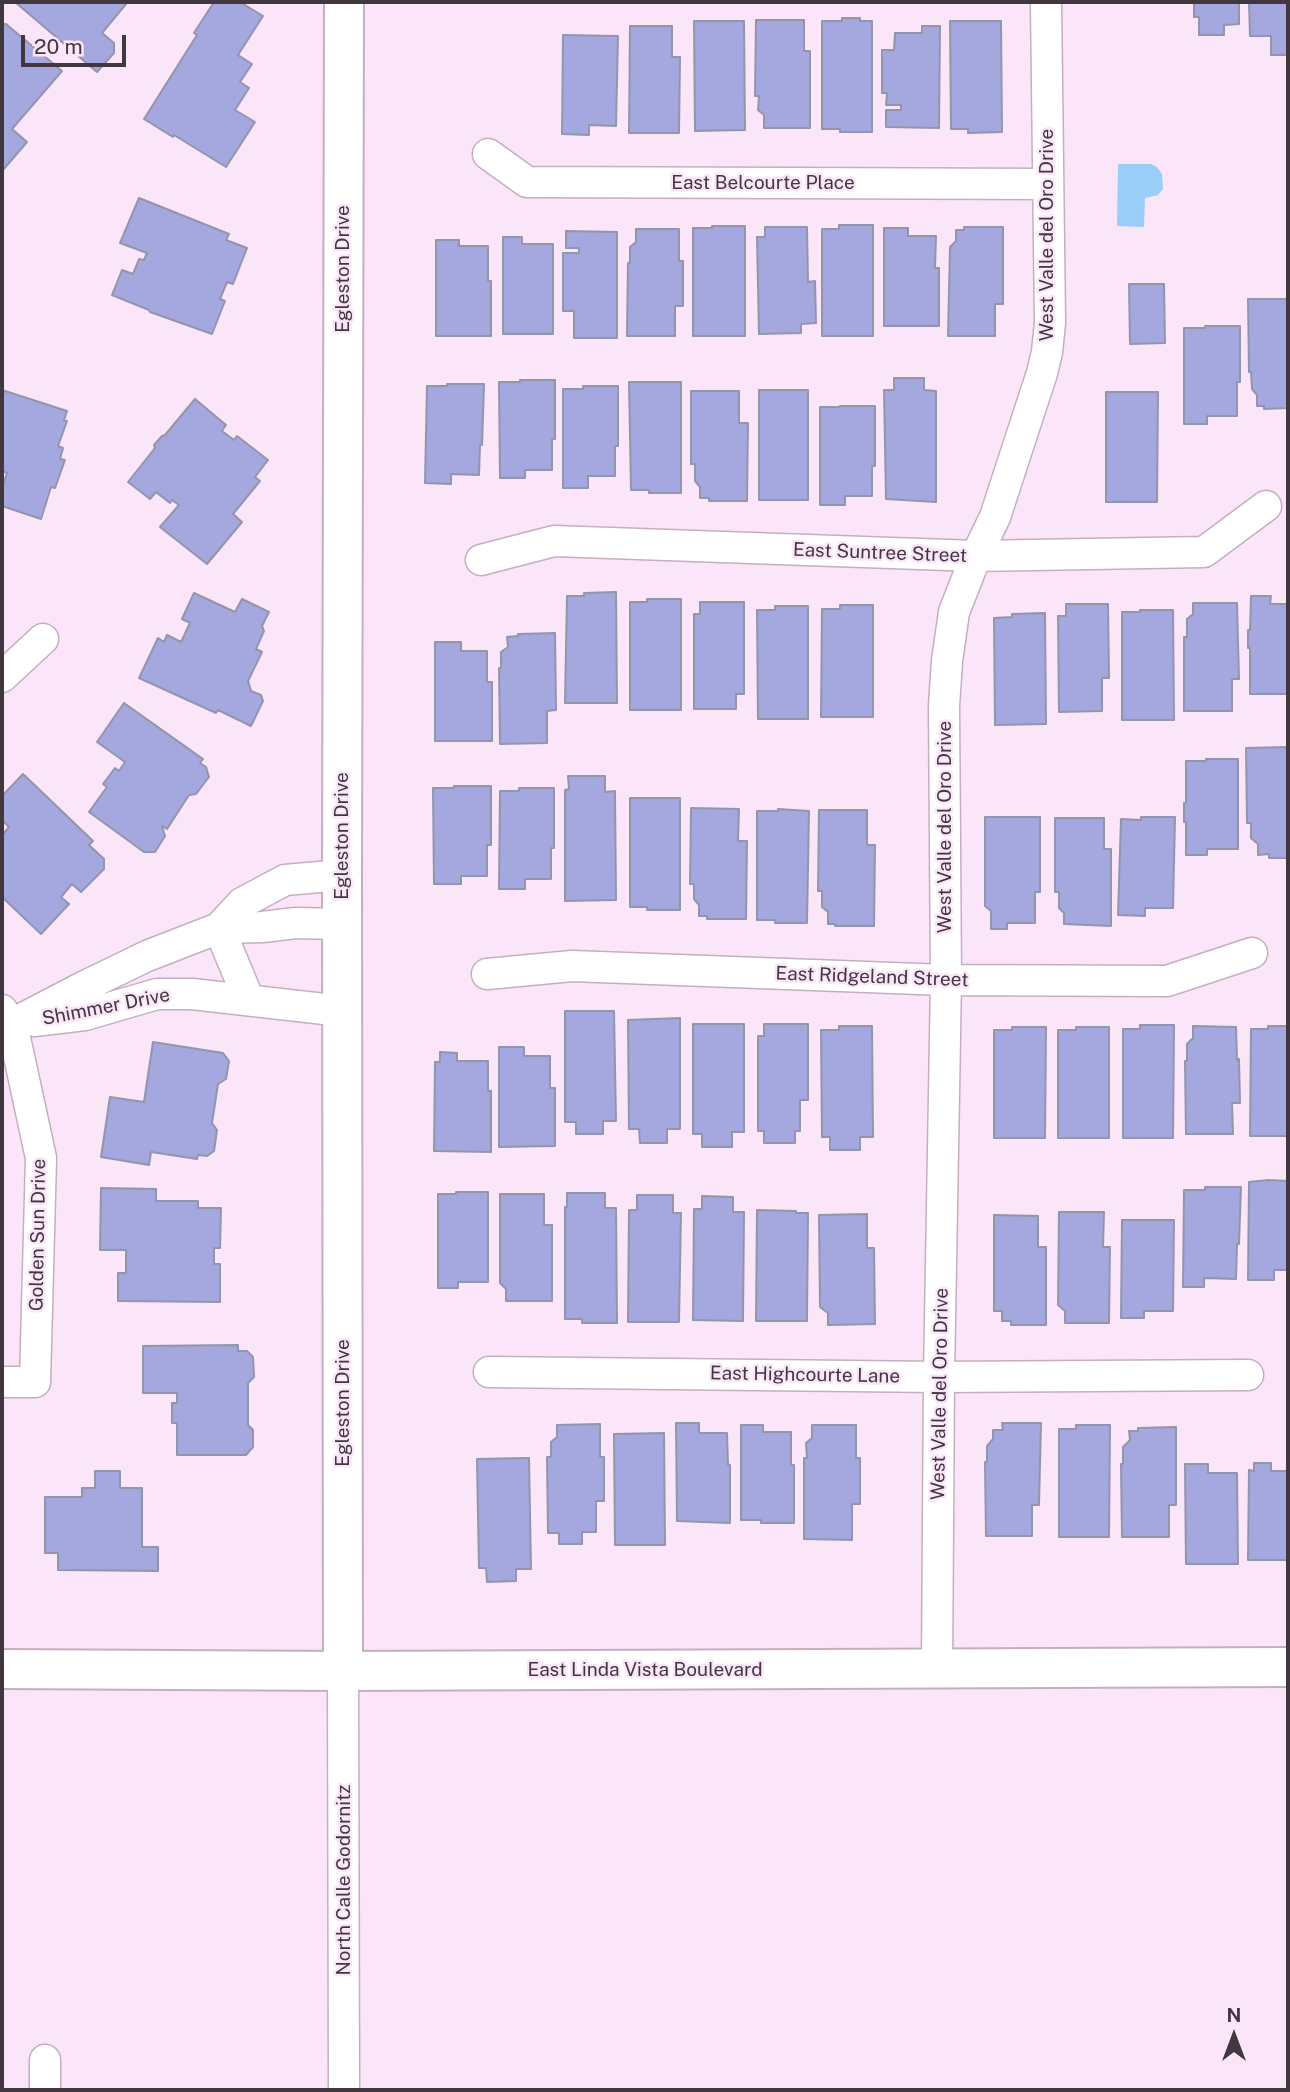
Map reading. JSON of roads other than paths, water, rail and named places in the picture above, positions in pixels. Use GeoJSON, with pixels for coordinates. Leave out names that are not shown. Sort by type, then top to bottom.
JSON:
{"type":"FeatureCollection","features":[{"type":"Feature","properties":{"kind":"street","name":"Egleston Drive"},"geometry":{"type":"LineString","coordinates":[[343,1671],[344,2]]}},
{"type":"Feature","properties":{"kind":"street","name":"West Valle del Oro Drive"},"geometry":{"type":"LineString","coordinates":[[937,1670],[946,980],[944,706],[954,612],[995,517],[1047,352],[1050,323],[1046,2]]}},
{"type":"Feature","properties":{"kind":"street","name":"East Belcourte Place"},"geometry":{"type":"LineString","coordinates":[[488,154],[527,182],[1047,184]]}},
{"type":"Feature","properties":{"kind":"street","name":"East Suntree Street"},"geometry":{"type":"LineString","coordinates":[[481,560],[554,541],[976,556],[1204,552],[1266,506]]}},
{"type":"Feature","properties":{"kind":"street"},"geometry":{"type":"LineString","coordinates":[[2,677],[43,639]]}},
{"type":"Feature","properties":{"kind":"street","name":"Shimmer Drive"},"geometry":{"type":"LineString","coordinates":[[219,928],[242,903],[285,880],[342,875]]}},
{"type":"Feature","properties":{"kind":"street","name":"Shimmer Drive"},"geometry":{"type":"LineString","coordinates":[[7,1017],[219,928],[296,923],[342,925]]}},
{"type":"Feature","properties":{"kind":"street"},"geometry":{"type":"LineString","coordinates":[[219,928],[249,1000]]}},
{"type":"Feature","properties":{"kind":"street","name":"East Ridgeland Street"},"geometry":{"type":"LineString","coordinates":[[487,974],[572,966],[946,980],[1167,981],[1252,953]]}},
{"type":"Feature","properties":{"kind":"street","name":"Shimmer Drive"},"geometry":{"type":"LineString","coordinates":[[7,1017],[85,1015],[156,994],[192,994],[342,1010]]}},
{"type":"Feature","properties":{"kind":"street","name":"Golden Sun Drive"},"geometry":{"type":"LineString","coordinates":[[2,1382],[35,1382],[41,1158],[7,1017]]}},
{"type":"Feature","properties":{"kind":"street","name":"East Highcourte Lane"},"geometry":{"type":"LineString","coordinates":[[489,1372],[939,1377],[1248,1375]]}},
{"type":"Feature","properties":{"kind":"street","name":"East Linda Vista Boulevard"},"geometry":{"type":"LineString","coordinates":[[2,1670],[937,1670],[1288,1667]]}},
{"type":"Feature","properties":{"kind":"street","name":"North Calle Godornitz"},"geometry":{"type":"LineString","coordinates":[[343,1671],[344,2090]]}},
{"type":"Feature","properties":{"kind":"street"},"geometry":{"type":"LineString","coordinates":[[45,2060],[45,2090]]}},
{"type":"Feature","properties":{"kind":"water"},"geometry":{"type":"Polygon","coordinates":[[[1118,164],[1151,164],[1162,174],[1163,189],[1158,195],[1145,198],[1144,227],[1117,226],[1118,164]]]}}]}
